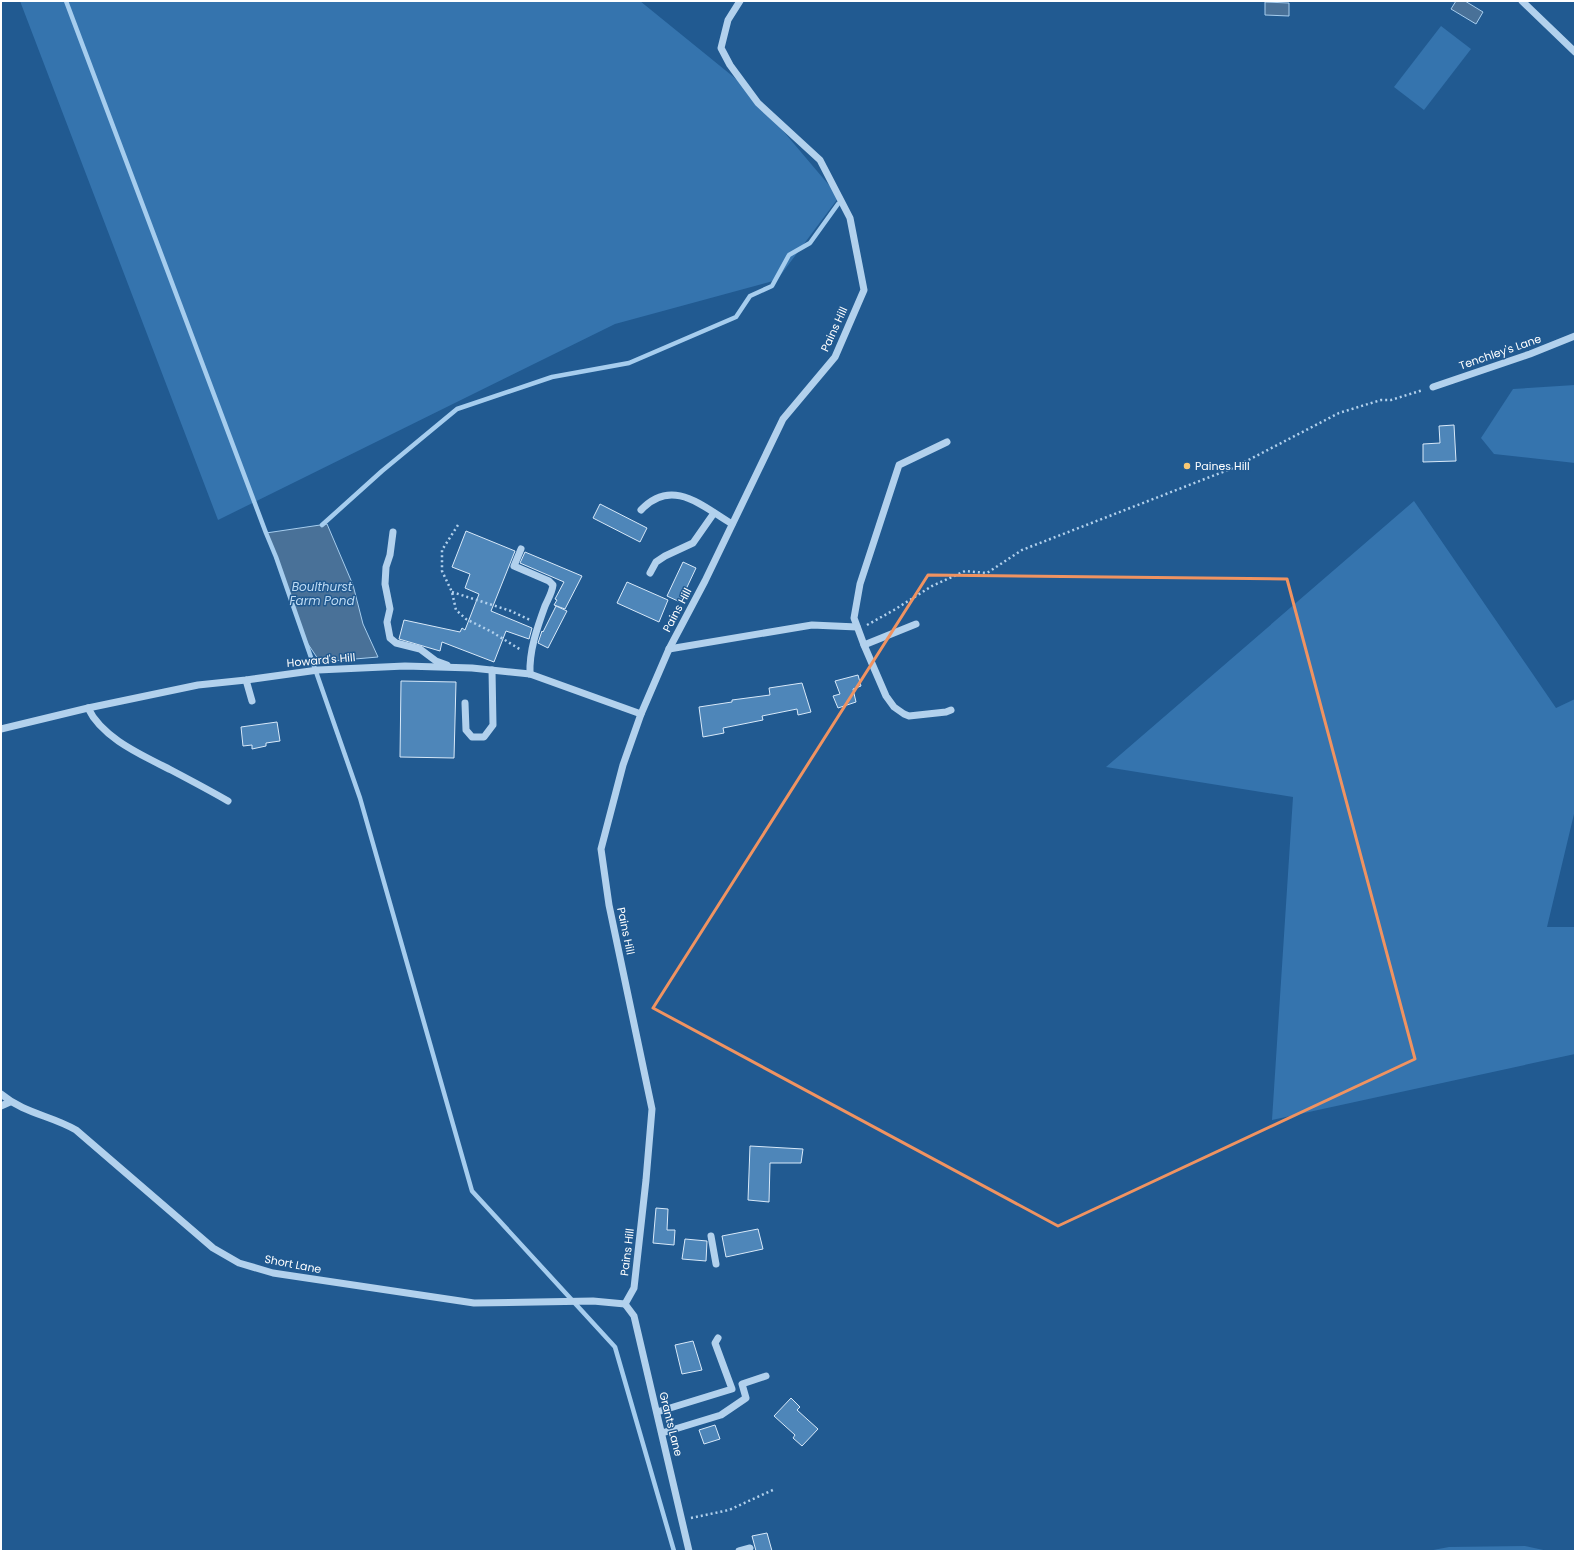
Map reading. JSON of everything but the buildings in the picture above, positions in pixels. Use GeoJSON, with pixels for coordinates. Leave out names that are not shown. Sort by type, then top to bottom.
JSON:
{"type":"FeatureCollection","features":[{"type":"Feature","properties":{"kind":"street","name":"Pains Hill"},"geometry":{"type":"LineString","coordinates":[[625,1304],[634,1288],[652,1109],[609,906],[601,849],[623,765],[641,714],[669,649],[705,581],[783,419],[835,357],[864,290],[850,218],[820,160],[758,103],[730,65],[721,48],[728,20],[740,1]]}},
{"type":"Feature","properties":{"kind":"street"},"geometry":{"type":"LineString","coordinates":[[1522,1],[1575,52]]}},
{"type":"Feature","properties":{"kind":"street","name":"Tenchley's Lane"},"geometry":{"type":"LineString","coordinates":[[1433,387],[1530,354],[1575,336]]}},
{"type":"Feature","properties":{"kind":"street"},"geometry":{"type":"LineString","coordinates":[[947,442],[899,465],[860,584],[854,618],[886,696],[894,707],[909,716],[946,712],[951,710]]}},
{"type":"Feature","properties":{"kind":"street"},"geometry":{"type":"LineString","coordinates":[[641,510],[647,503],[656,498],[673,494],[692,500],[732,524]]}},
{"type":"Feature","properties":{"kind":"street"},"geometry":{"type":"LineString","coordinates":[[650,573],[656,562],[665,556],[693,543],[714,513]]}},
{"type":"Feature","properties":{"kind":"street"},"geometry":{"type":"LineString","coordinates":[[393,532],[390,555],[386,567],[385,584],[390,609],[387,622],[390,638],[396,643],[420,649],[436,661],[450,667]]}},
{"type":"Feature","properties":{"kind":"street"},"geometry":{"type":"LineString","coordinates":[[521,549],[514,566],[549,581],[553,585],[552,594],[546,604],[530,655],[530,674]]}},
{"type":"Feature","properties":{"kind":"street"},"geometry":{"type":"LineString","coordinates":[[864,645],[916,624]]}},
{"type":"Feature","properties":{"kind":"street"},"geometry":{"type":"LineString","coordinates":[[669,649],[812,625],[857,627]]}},
{"type":"Feature","properties":{"kind":"street","name":"Howard's Hill"},"geometry":{"type":"LineString","coordinates":[[1,729],[88,708],[198,685],[318,670],[405,666],[450,667],[530,674],[641,714]]}},
{"type":"Feature","properties":{"kind":"street"},"geometry":{"type":"LineString","coordinates":[[465,703],[466,730],[472,737],[484,737],[493,725],[492,670]]}},
{"type":"Feature","properties":{"kind":"street"},"geometry":{"type":"LineString","coordinates":[[246,680],[252,701]]}},
{"type":"Feature","properties":{"kind":"street"},"geometry":{"type":"LineString","coordinates":[[88,708],[92,717],[107,732],[132,750],[228,801]]}},
{"type":"Feature","properties":{"kind":"street","name":"Short Lane"},"geometry":{"type":"LineString","coordinates":[[1,1094],[10,1102],[28,1112],[62,1122],[76,1130],[213,1248],[239,1263],[272,1273],[474,1303],[593,1301],[625,1304]]}},
{"type":"Feature","properties":{"kind":"street"},"geometry":{"type":"LineString","coordinates":[[1,1106],[10,1102]]}},
{"type":"Feature","properties":{"kind":"street"},"geometry":{"type":"LineString","coordinates":[[711,1236],[716,1264]]}},
{"type":"Feature","properties":{"kind":"street","name":"Grants Lane"},"geometry":{"type":"LineString","coordinates":[[625,1304],[634,1316],[683,1520],[689,1551]]}},
{"type":"Feature","properties":{"kind":"street"},"geometry":{"type":"LineString","coordinates":[[656,1412],[732,1389],[715,1342],[718,1338]]}},
{"type":"Feature","properties":{"kind":"street"},"geometry":{"type":"LineString","coordinates":[[662,1433],[721,1415],[746,1398],[742,1384],[766,1376]]}},
{"type":"Feature","properties":{"kind":"street"},"geometry":{"type":"LineString","coordinates":[[739,1551],[750,1548]]}},
{"type":"Feature","properties":{"kind":"path"},"geometry":{"type":"LineString","coordinates":[[857,627],[871,624],[932,586],[964,571],[987,573],[1022,550],[1233,468],[1339,413],[1381,400],[1391,400],[1433,387]]}},
{"type":"Feature","properties":{"kind":"path"},"geometry":{"type":"LineString","coordinates":[[458,525],[442,550],[442,571],[452,592],[456,610],[466,619],[492,632],[530,655]]}},
{"type":"Feature","properties":{"kind":"path"},"geometry":{"type":"LineString","coordinates":[[452,592],[511,611],[539,624]]}},
{"type":"Feature","properties":{"kind":"path"},"geometry":{"type":"LineString","coordinates":[[683,1520],[729,1510],[774,1489]]}},
{"type":"Feature","properties":{"kind":"highlighted area"},"geometry":{"type":"Polygon","coordinates":[[[928,575],[1287,579],[1415,1059],[1058,1226],[653,1008],[928,575]]]}},
{"type":"Feature","properties":{"kind":"shaded area"},"geometry":{"type":"Polygon","coordinates":[[[20,1],[640,1],[746,87],[839,197],[777,280],[615,324],[218,520],[20,1]]]}},
{"type":"Feature","properties":{"kind":"shaded area"},"geometry":{"type":"Polygon","coordinates":[[[1441,26],[1471,49],[1424,110],[1394,87],[1441,26]]]}},
{"type":"Feature","properties":{"kind":"shaded area"},"geometry":{"type":"Polygon","coordinates":[[[1575,385],[1575,463],[1494,454],[1481,438],[1513,389],[1575,385]]]}},
{"type":"Feature","properties":{"kind":"shaded area"},"geometry":{"type":"Polygon","coordinates":[[[1414,501],[1556,708],[1575,699],[1575,814],[1547,927],[1575,927],[1575,1054],[1272,1120],[1293,797],[1106,767],[1414,501]]]}},
{"type":"Feature","properties":{"kind":"shaded area"},"geometry":{"type":"Polygon","coordinates":[[[1525,1546],[1548,1551],[1428,1551],[1449,1547],[1525,1546]]]}},
{"type":"Feature","properties":{"kind":"water"},"geometry":{"type":"Polygon","coordinates":[[[1456,1],[1465,1],[1483,12],[1476,24],[1451,9],[1456,1]]]}},
{"type":"Feature","properties":{"kind":"water"},"geometry":{"type":"Polygon","coordinates":[[[1265,2],[1289,3],[1289,16],[1265,15],[1265,2]]]}},
{"type":"Feature","properties":{"kind":"water","name":"Boulthurst Farm Pond"},"geometry":{"type":"Polygon","coordinates":[[[327,524],[353,585],[363,624],[378,657],[320,662],[304,638],[276,557],[266,533],[327,524]]]}},
{"type":"Feature","properties":{"kind":"waterway"},"geometry":{"type":"LineString","coordinates":[[66,1],[276,557],[360,798],[472,1191],[615,1347],[674,1551]]}},
{"type":"Feature","properties":{"kind":"waterway"},"geometry":{"type":"LineString","coordinates":[[322,525],[382,471],[457,409],[552,377],[629,363],[736,317],[750,296],[772,286],[789,255],[810,243],[838,204]]}},
{"type":"Feature","properties":{"kind":"place","name":"Paines Hill"},"geometry":{"type":"Point","coordinates":[1187,466]}}]}
